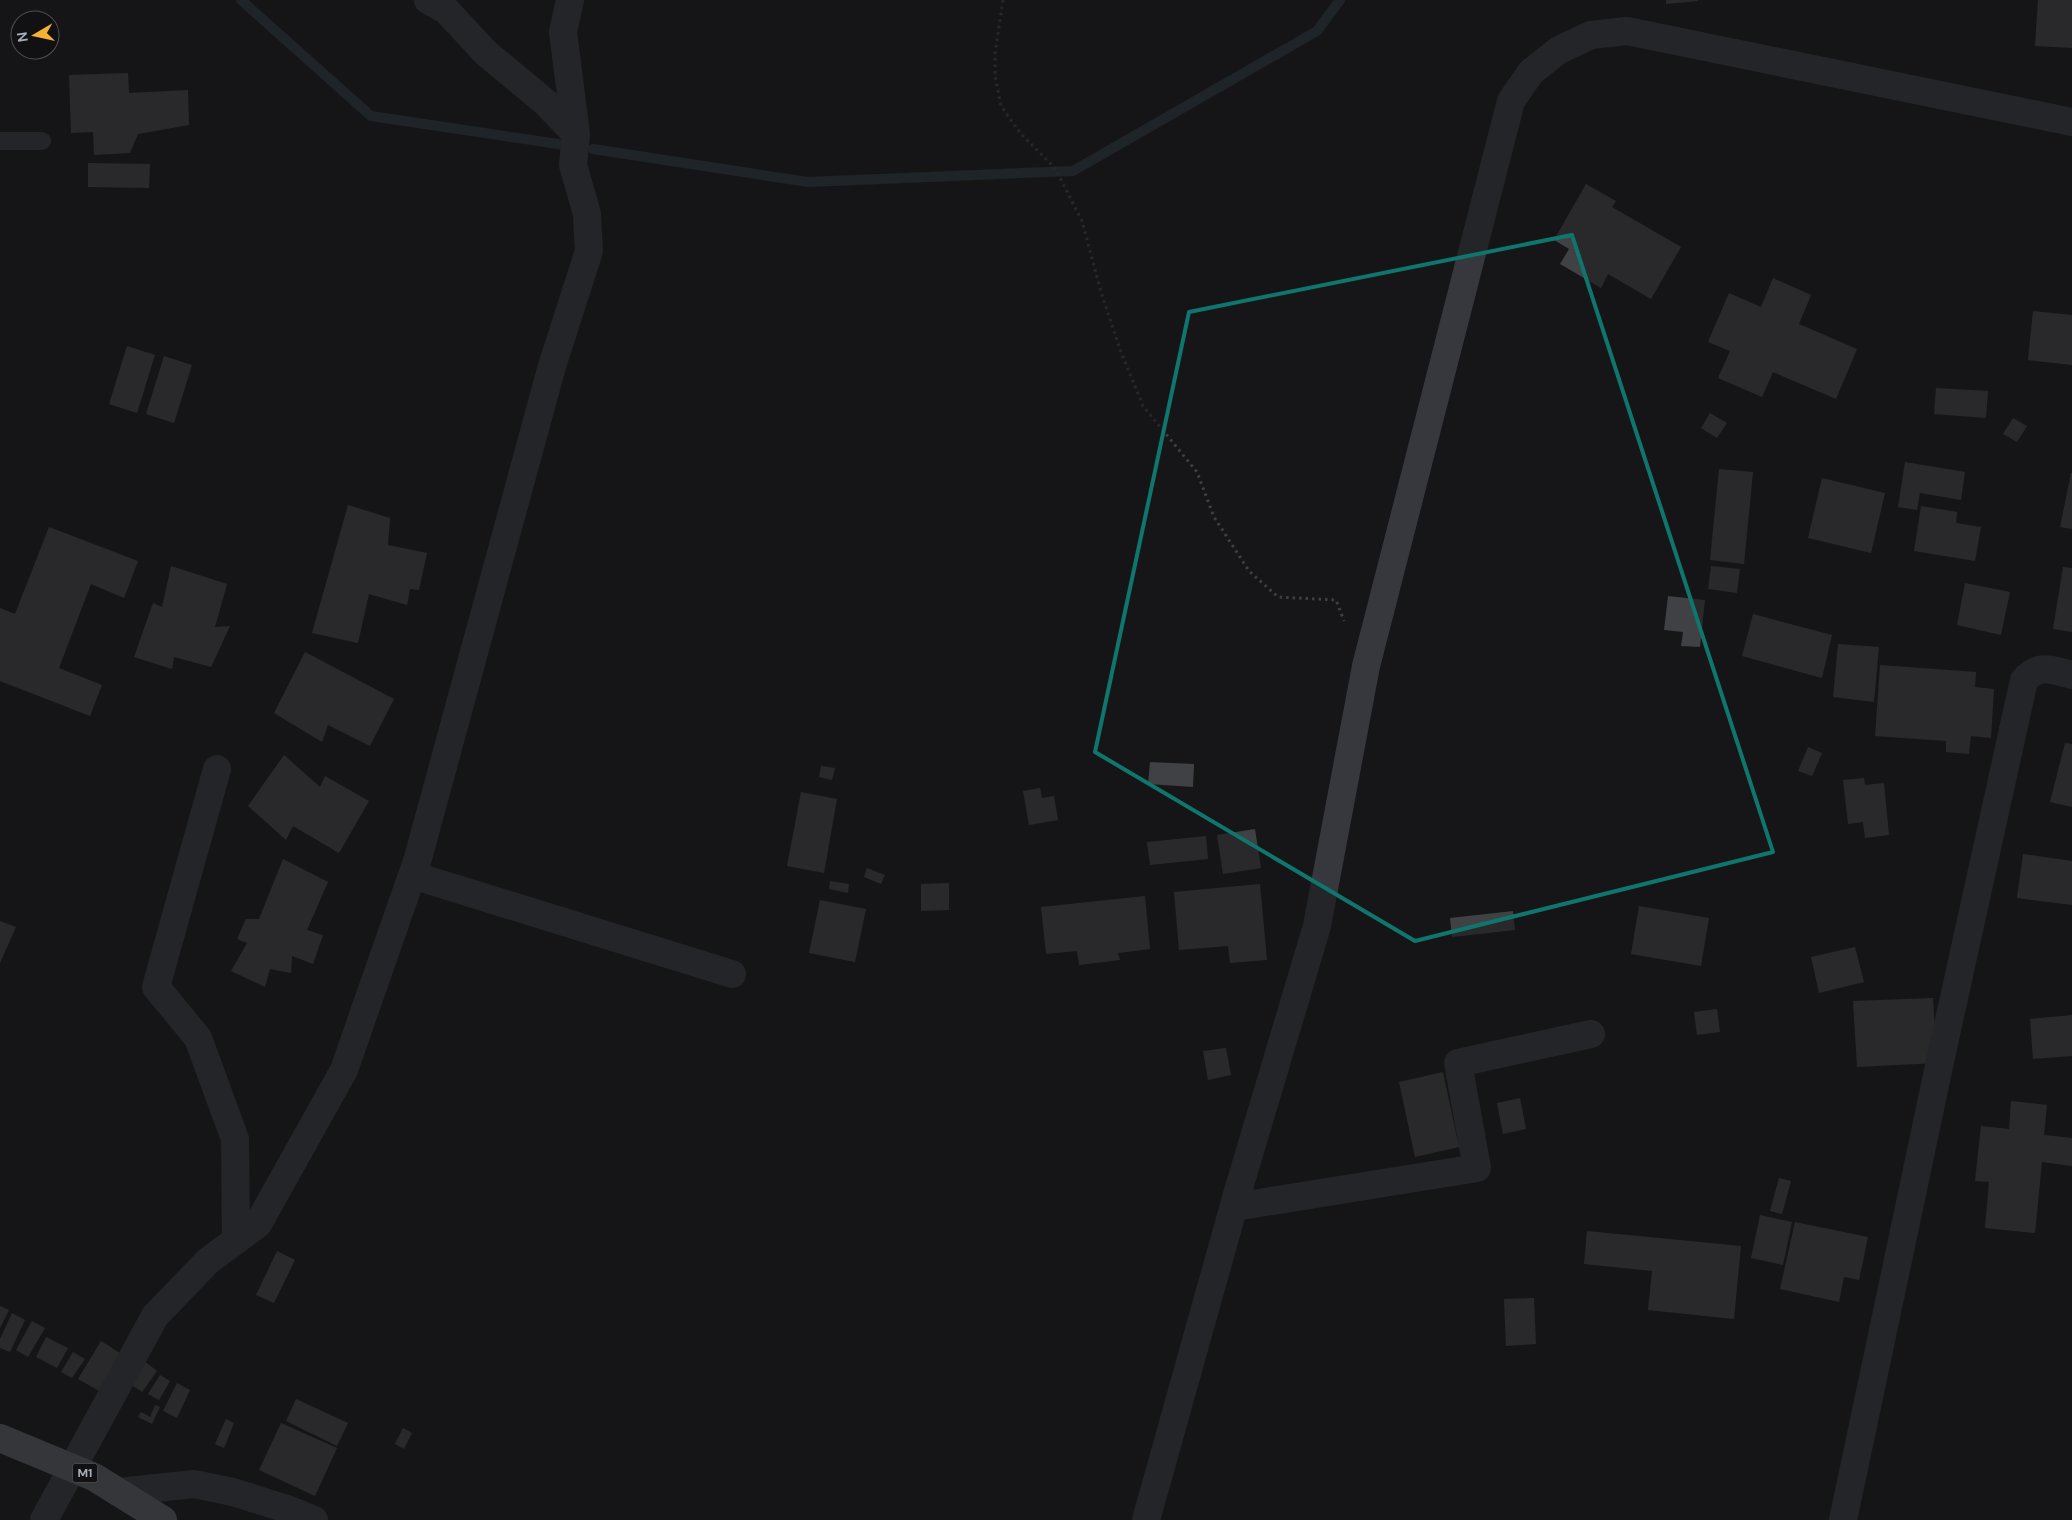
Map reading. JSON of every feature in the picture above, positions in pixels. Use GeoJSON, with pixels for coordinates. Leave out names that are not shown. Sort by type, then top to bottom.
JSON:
{"type":"FeatureCollection","features":[{"type":"Feature","properties":{"kind":"highway","name":"M1"},"geometry":{"type":"LineString","coordinates":[[0,1438],[72,1468],[118,1492],[163,1520]]}},
{"type":"Feature","properties":{"kind":"street"},"geometry":{"type":"LineString","coordinates":[[428,0],[446,10],[486,53],[545,102],[576,134]]}},
{"type":"Feature","properties":{"kind":"street"},"geometry":{"type":"LineString","coordinates":[[44,1520],[155,1316],[208,1261],[258,1224],[344,1070],[412,875],[424,839],[552,366],[589,250],[587,214],[573,166],[576,134],[563,32],[570,0]]}},
{"type":"Feature","properties":{"kind":"street"},"geometry":{"type":"LineString","coordinates":[[1146,1520],[1234,1207],[1318,926],[1366,666],[1510,101],[1531,72],[1559,50],[1591,36],[1627,31],[2072,122]]}},
{"type":"Feature","properties":{"kind":"street"},"geometry":{"type":"LineString","coordinates":[[1843,1520],[1939,1066],[2024,680],[2032,672],[2046,669],[2072,675]]}},
{"type":"Feature","properties":{"kind":"street"},"geometry":{"type":"LineString","coordinates":[[217,769],[156,988],[198,1038],[235,1139],[236,1240]]}},
{"type":"Feature","properties":{"kind":"street"},"geometry":{"type":"LineString","coordinates":[[412,875],[732,974]]}},
{"type":"Feature","properties":{"kind":"street"},"geometry":{"type":"LineString","coordinates":[[1234,1207],[1477,1168],[1458,1063],[1591,1034]]}},
{"type":"Feature","properties":{"kind":"street"},"geometry":{"type":"LineString","coordinates":[[118,1492],[194,1484],[233,1492],[287,1509],[314,1520]]}},
{"type":"Feature","properties":{"kind":"lane"},"geometry":{"type":"LineString","coordinates":[[0,141],[42,142]]}},
{"type":"Feature","properties":{"kind":"path"},"geometry":{"type":"LineString","coordinates":[[1003,0],[995,53],[995,76],[1001,106],[1021,134],[1055,168],[1082,221],[1101,292],[1121,352],[1143,406],[1197,472],[1214,517],[1249,571],[1278,597],[1336,600],[1354,648],[1366,666]]}},
{"type":"Feature","properties":{"kind":"highlighted area"},"geometry":{"type":"Polygon","coordinates":[[[1572,235],[1773,852],[1415,941],[1095,752],[1189,312],[1572,235]]]}},
{"type":"Feature","properties":{"kind":"building"},"geometry":{"type":"Polygon","coordinates":[[[1666,0],[1698,0],[1698,1],[1666,4],[1666,0]]]}},
{"type":"Feature","properties":{"kind":"building"},"geometry":{"type":"Polygon","coordinates":[[[2038,0],[2072,0],[2072,48],[2035,46],[2038,0]]]}},
{"type":"Feature","properties":{"kind":"building"},"geometry":{"type":"Polygon","coordinates":[[[128,73],[129,93],[188,90],[189,125],[138,134],[130,153],[94,155],[93,132],[71,133],[69,75],[128,73]]]}},
{"type":"Feature","properties":{"kind":"building"},"geometry":{"type":"Polygon","coordinates":[[[88,163],[150,164],[149,188],[88,187],[88,163]]]}},
{"type":"Feature","properties":{"kind":"building"},"geometry":{"type":"Polygon","coordinates":[[[1586,184],[1616,201],[1612,207],[1681,247],[1651,299],[1608,274],[1601,288],[1560,264],[1569,249],[1554,240],[1586,184]]]}},
{"type":"Feature","properties":{"kind":"building"},"geometry":{"type":"Polygon","coordinates":[[[1773,278],[1811,295],[1799,324],[1857,349],[1836,399],[1773,372],[1762,397],[1718,378],[1730,351],[1708,342],[1729,293],[1761,307],[1773,278]]]}},
{"type":"Feature","properties":{"kind":"building"},"geometry":{"type":"Polygon","coordinates":[[[2033,311],[2072,315],[2072,365],[2028,360],[2033,311]]]}},
{"type":"Feature","properties":{"kind":"building"},"geometry":{"type":"Polygon","coordinates":[[[127,346],[155,355],[137,413],[109,404],[127,346]]]}},
{"type":"Feature","properties":{"kind":"building"},"geometry":{"type":"Polygon","coordinates":[[[164,356],[192,365],[174,423],[146,414],[164,356]]]}},
{"type":"Feature","properties":{"kind":"building"},"geometry":{"type":"Polygon","coordinates":[[[1936,388],[1988,391],[1986,418],[1934,414],[1936,388]]]}},
{"type":"Feature","properties":{"kind":"building"},"geometry":{"type":"Polygon","coordinates":[[[1710,413],[1727,423],[1717,438],[1701,428],[1710,413]]]}},
{"type":"Feature","properties":{"kind":"building"},"geometry":{"type":"Polygon","coordinates":[[[2013,418],[2027,426],[2017,442],[2003,434],[2013,418]]]}},
{"type":"Feature","properties":{"kind":"building"},"geometry":{"type":"Polygon","coordinates":[[[1905,462],[1965,472],[1961,500],[1920,493],[1917,510],[1898,507],[1905,462]]]}},
{"type":"Feature","properties":{"kind":"building"},"geometry":{"type":"Polygon","coordinates":[[[1719,469],[1753,472],[1744,564],[1710,560],[1719,469]]]}},
{"type":"Feature","properties":{"kind":"building"},"geometry":{"type":"Polygon","coordinates":[[[2072,473],[2072,529],[2060,527],[2072,473]]]}},
{"type":"Feature","properties":{"kind":"building"},"geometry":{"type":"Polygon","coordinates":[[[1822,478],[1885,493],[1871,553],[1808,538],[1822,478]]]}},
{"type":"Feature","properties":{"kind":"building"},"geometry":{"type":"Polygon","coordinates":[[[348,505],[390,518],[388,545],[427,553],[419,590],[410,589],[407,605],[369,594],[358,643],[312,633],[348,505]]]}},
{"type":"Feature","properties":{"kind":"building"},"geometry":{"type":"Polygon","coordinates":[[[1921,506],[1957,512],[1956,523],[1981,527],[1975,561],[1914,551],[1921,506]]]}},
{"type":"Feature","properties":{"kind":"building"},"geometry":{"type":"Polygon","coordinates":[[[49,527],[138,561],[124,598],[91,584],[59,668],[102,685],[90,716],[0,681],[0,608],[15,614],[49,527]]]}},
{"type":"Feature","properties":{"kind":"building"},"geometry":{"type":"Polygon","coordinates":[[[171,566],[227,584],[215,627],[230,626],[211,667],[174,657],[172,669],[134,657],[153,603],[162,607],[171,566]]]}},
{"type":"Feature","properties":{"kind":"building"},"geometry":{"type":"Polygon","coordinates":[[[1711,566],[1740,569],[1737,593],[1708,589],[1711,566]]]}},
{"type":"Feature","properties":{"kind":"building"},"geometry":{"type":"Polygon","coordinates":[[[2063,567],[2072,568],[2072,632],[2053,629],[2063,567]]]}},
{"type":"Feature","properties":{"kind":"building"},"geometry":{"type":"Polygon","coordinates":[[[1965,583],[2010,592],[2001,635],[1957,625],[1965,583]]]}},
{"type":"Feature","properties":{"kind":"building"},"geometry":{"type":"Polygon","coordinates":[[[1668,596],[1705,600],[1700,647],[1681,646],[1683,632],[1664,630],[1668,596]]]}},
{"type":"Feature","properties":{"kind":"building"},"geometry":{"type":"Polygon","coordinates":[[[1753,614],[1832,635],[1822,678],[1742,656],[1753,614]]]}},
{"type":"Feature","properties":{"kind":"building"},"geometry":{"type":"Polygon","coordinates":[[[1838,644],[1879,647],[1874,702],[1833,697],[1838,644]]]}},
{"type":"Feature","properties":{"kind":"building"},"geometry":{"type":"Polygon","coordinates":[[[305,652],[394,699],[370,746],[328,725],[322,742],[274,713],[305,652]]]}},
{"type":"Feature","properties":{"kind":"building"},"geometry":{"type":"Polygon","coordinates":[[[1880,665],[1976,672],[1975,687],[1994,689],[1991,738],[1971,736],[1969,754],[1946,752],[1946,741],[1875,736],[1880,665]]]}},
{"type":"Feature","properties":{"kind":"building"},"geometry":{"type":"Polygon","coordinates":[[[2065,743],[2072,744],[2072,807],[2050,802],[2065,743]]]}},
{"type":"Feature","properties":{"kind":"building"},"geometry":{"type":"Polygon","coordinates":[[[1808,747],[1822,753],[1812,776],[1798,771],[1808,747]]]}},
{"type":"Feature","properties":{"kind":"building"},"geometry":{"type":"Polygon","coordinates":[[[284,755],[320,787],[325,776],[369,801],[339,853],[293,826],[286,840],[248,806],[284,755]]]}},
{"type":"Feature","properties":{"kind":"building"},"geometry":{"type":"Polygon","coordinates":[[[1150,762],[1194,764],[1193,787],[1148,784],[1150,762]]]}},
{"type":"Feature","properties":{"kind":"building"},"geometry":{"type":"Polygon","coordinates":[[[821,766],[835,768],[832,780],[819,777],[821,766]]]}},
{"type":"Feature","properties":{"kind":"building"},"geometry":{"type":"Polygon","coordinates":[[[1864,778],[1865,785],[1884,783],[1889,835],[1865,838],[1863,822],[1848,824],[1843,780],[1864,778]]]}},
{"type":"Feature","properties":{"kind":"building"},"geometry":{"type":"Polygon","coordinates":[[[1040,788],[1042,798],[1054,796],[1058,820],[1029,825],[1023,791],[1040,788]]]}},
{"type":"Feature","properties":{"kind":"building"},"geometry":{"type":"Polygon","coordinates":[[[801,792],[837,799],[824,873],[787,866],[801,792]]]}},
{"type":"Feature","properties":{"kind":"building"},"geometry":{"type":"Polygon","coordinates":[[[1255,829],[1261,868],[1223,874],[1217,835],[1255,829]]]}},
{"type":"Feature","properties":{"kind":"building"},"geometry":{"type":"Polygon","coordinates":[[[1206,836],[1208,859],[1150,865],[1147,842],[1206,836]]]}},
{"type":"Feature","properties":{"kind":"building"},"geometry":{"type":"Polygon","coordinates":[[[2023,854],[2072,861],[2072,905],[2017,898],[2023,854]]]}},
{"type":"Feature","properties":{"kind":"building"},"geometry":{"type":"Polygon","coordinates":[[[283,859],[328,882],[307,930],[323,935],[313,964],[292,956],[291,973],[270,969],[265,987],[231,971],[247,943],[237,939],[246,919],[259,919],[283,859]]]}},
{"type":"Feature","properties":{"kind":"building"},"geometry":{"type":"Polygon","coordinates":[[[867,868],[885,875],[881,884],[864,877],[867,868]]]}},
{"type":"Feature","properties":{"kind":"building"},"geometry":{"type":"Polygon","coordinates":[[[830,881],[849,884],[848,893],[829,889],[830,881]]]}},
{"type":"Feature","properties":{"kind":"building"},"geometry":{"type":"Polygon","coordinates":[[[949,883],[949,910],[921,911],[921,884],[949,883]]]}},
{"type":"Feature","properties":{"kind":"building"},"geometry":{"type":"Polygon","coordinates":[[[1260,884],[1267,960],[1230,963],[1228,946],[1179,950],[1174,892],[1260,884]]]}},
{"type":"Feature","properties":{"kind":"building"},"geometry":{"type":"Polygon","coordinates":[[[1145,896],[1150,949],[1118,953],[1120,960],[1079,965],[1077,951],[1046,954],[1041,907],[1145,896]]]}},
{"type":"Feature","properties":{"kind":"building"},"geometry":{"type":"Polygon","coordinates":[[[820,900],[866,909],[855,962],[809,953],[820,900]]]}},
{"type":"Feature","properties":{"kind":"building"},"geometry":{"type":"Polygon","coordinates":[[[1639,906],[1709,918],[1701,966],[1631,954],[1639,906]]]}},
{"type":"Feature","properties":{"kind":"building"},"geometry":{"type":"Polygon","coordinates":[[[1513,911],[1515,930],[1452,937],[1450,918],[1513,911]]]}},
{"type":"Feature","properties":{"kind":"building"},"geometry":{"type":"Polygon","coordinates":[[[0,921],[16,927],[0,963],[0,921]]]}},
{"type":"Feature","properties":{"kind":"building"},"geometry":{"type":"Polygon","coordinates":[[[1855,947],[1864,982],[1819,993],[1811,957],[1855,947]]]}},
{"type":"Feature","properties":{"kind":"building"},"geometry":{"type":"Polygon","coordinates":[[[1933,998],[1937,1063],[1857,1067],[1853,1001],[1933,998]]]}},
{"type":"Feature","properties":{"kind":"building"},"geometry":{"type":"Polygon","coordinates":[[[1717,1009],[1720,1032],[1697,1035],[1694,1012],[1717,1009]]]}},
{"type":"Feature","properties":{"kind":"building"},"geometry":{"type":"Polygon","coordinates":[[[2072,1015],[2072,1056],[2033,1059],[2030,1019],[2072,1015]]]}},
{"type":"Feature","properties":{"kind":"building"},"geometry":{"type":"Polygon","coordinates":[[[1226,1048],[1231,1075],[1208,1080],[1203,1051],[1226,1048]]]}},
{"type":"Feature","properties":{"kind":"building"},"geometry":{"type":"Polygon","coordinates":[[[1443,1072],[1459,1147],[1415,1157],[1399,1082],[1443,1072]]]}},
{"type":"Feature","properties":{"kind":"building"},"geometry":{"type":"Polygon","coordinates":[[[1520,1098],[1526,1129],[1503,1134],[1497,1103],[1520,1098]]]}},
{"type":"Feature","properties":{"kind":"building"},"geometry":{"type":"Polygon","coordinates":[[[2011,1101],[2047,1105],[2044,1135],[2072,1138],[2072,1166],[2042,1162],[2035,1233],[1985,1228],[1989,1182],[1975,1181],[1981,1126],[2009,1129],[2011,1101]]]}},
{"type":"Feature","properties":{"kind":"building"},"geometry":{"type":"Polygon","coordinates":[[[1779,1178],[1791,1181],[1782,1214],[1770,1211],[1779,1178]]]}},
{"type":"Feature","properties":{"kind":"building"},"geometry":{"type":"Polygon","coordinates":[[[1760,1215],[1792,1222],[1783,1265],[1751,1258],[1760,1215]]]}},
{"type":"Feature","properties":{"kind":"building"},"geometry":{"type":"Polygon","coordinates":[[[1795,1222],[1868,1237],[1859,1280],[1844,1277],[1839,1302],[1780,1289],[1795,1222]]]}},
{"type":"Feature","properties":{"kind":"building"},"geometry":{"type":"Polygon","coordinates":[[[1587,1231],[1741,1246],[1734,1319],[1648,1310],[1652,1271],[1584,1264],[1587,1231]]]}},
{"type":"Feature","properties":{"kind":"building"},"geometry":{"type":"Polygon","coordinates":[[[277,1251],[295,1260],[274,1303],[256,1295],[277,1251]]]}},
{"type":"Feature","properties":{"kind":"building"},"geometry":{"type":"Polygon","coordinates":[[[1534,1298],[1536,1344],[1506,1346],[1504,1299],[1534,1298]]]}},
{"type":"Feature","properties":{"kind":"building"},"geometry":{"type":"Polygon","coordinates":[[[0,1306],[9,1310],[0,1328],[0,1306]]]}},
{"type":"Feature","properties":{"kind":"building"},"geometry":{"type":"Polygon","coordinates":[[[12,1313],[25,1320],[10,1352],[0,1348],[0,1339],[12,1313]]]}},
{"type":"Feature","properties":{"kind":"building"},"geometry":{"type":"Polygon","coordinates":[[[32,1321],[45,1328],[28,1357],[16,1350],[32,1321]]]}},
{"type":"Feature","properties":{"kind":"building"},"geometry":{"type":"Polygon","coordinates":[[[46,1337],[68,1348],[57,1368],[36,1357],[46,1337]]]}},
{"type":"Feature","properties":{"kind":"building"},"geometry":{"type":"Polygon","coordinates":[[[101,1341],[123,1355],[101,1392],[78,1379],[101,1341]]]}},
{"type":"Feature","properties":{"kind":"building"},"geometry":{"type":"Polygon","coordinates":[[[73,1352],[85,1359],[72,1378],[61,1372],[73,1352]]]}},
{"type":"Feature","properties":{"kind":"building"},"geometry":{"type":"Polygon","coordinates":[[[144,1361],[157,1371],[142,1392],[129,1383],[144,1361]]]}},
{"type":"Feature","properties":{"kind":"building"},"geometry":{"type":"Polygon","coordinates":[[[160,1375],[170,1381],[159,1400],[148,1394],[160,1375]]]}},
{"type":"Feature","properties":{"kind":"building"},"geometry":{"type":"Polygon","coordinates":[[[177,1383],[190,1390],[177,1418],[163,1411],[177,1383]]]}},
{"type":"Feature","properties":{"kind":"building"},"geometry":{"type":"Polygon","coordinates":[[[296,1399],[348,1423],[337,1446],[286,1421],[296,1399]]]}},
{"type":"Feature","properties":{"kind":"building"},"geometry":{"type":"Polygon","coordinates":[[[155,1405],[160,1407],[152,1424],[138,1417],[141,1412],[150,1417],[155,1405]]]}},
{"type":"Feature","properties":{"kind":"building"},"geometry":{"type":"Polygon","coordinates":[[[226,1419],[234,1423],[224,1448],[215,1444],[226,1419]]]}},
{"type":"Feature","properties":{"kind":"building"},"geometry":{"type":"Polygon","coordinates":[[[281,1423],[337,1448],[315,1496],[259,1470],[281,1423]]]}},
{"type":"Feature","properties":{"kind":"building"},"geometry":{"type":"Polygon","coordinates":[[[403,1428],[412,1433],[404,1449],[395,1444],[403,1428]]]}},
{"type":"Feature","properties":{"kind":"waterway"},"geometry":{"type":"LineString","coordinates":[[241,0],[371,116],[565,145]]}},
{"type":"Feature","properties":{"kind":"waterway"},"geometry":{"type":"LineString","coordinates":[[593,149],[808,182],[1073,171],[1317,31],[1340,0]]}}]}
